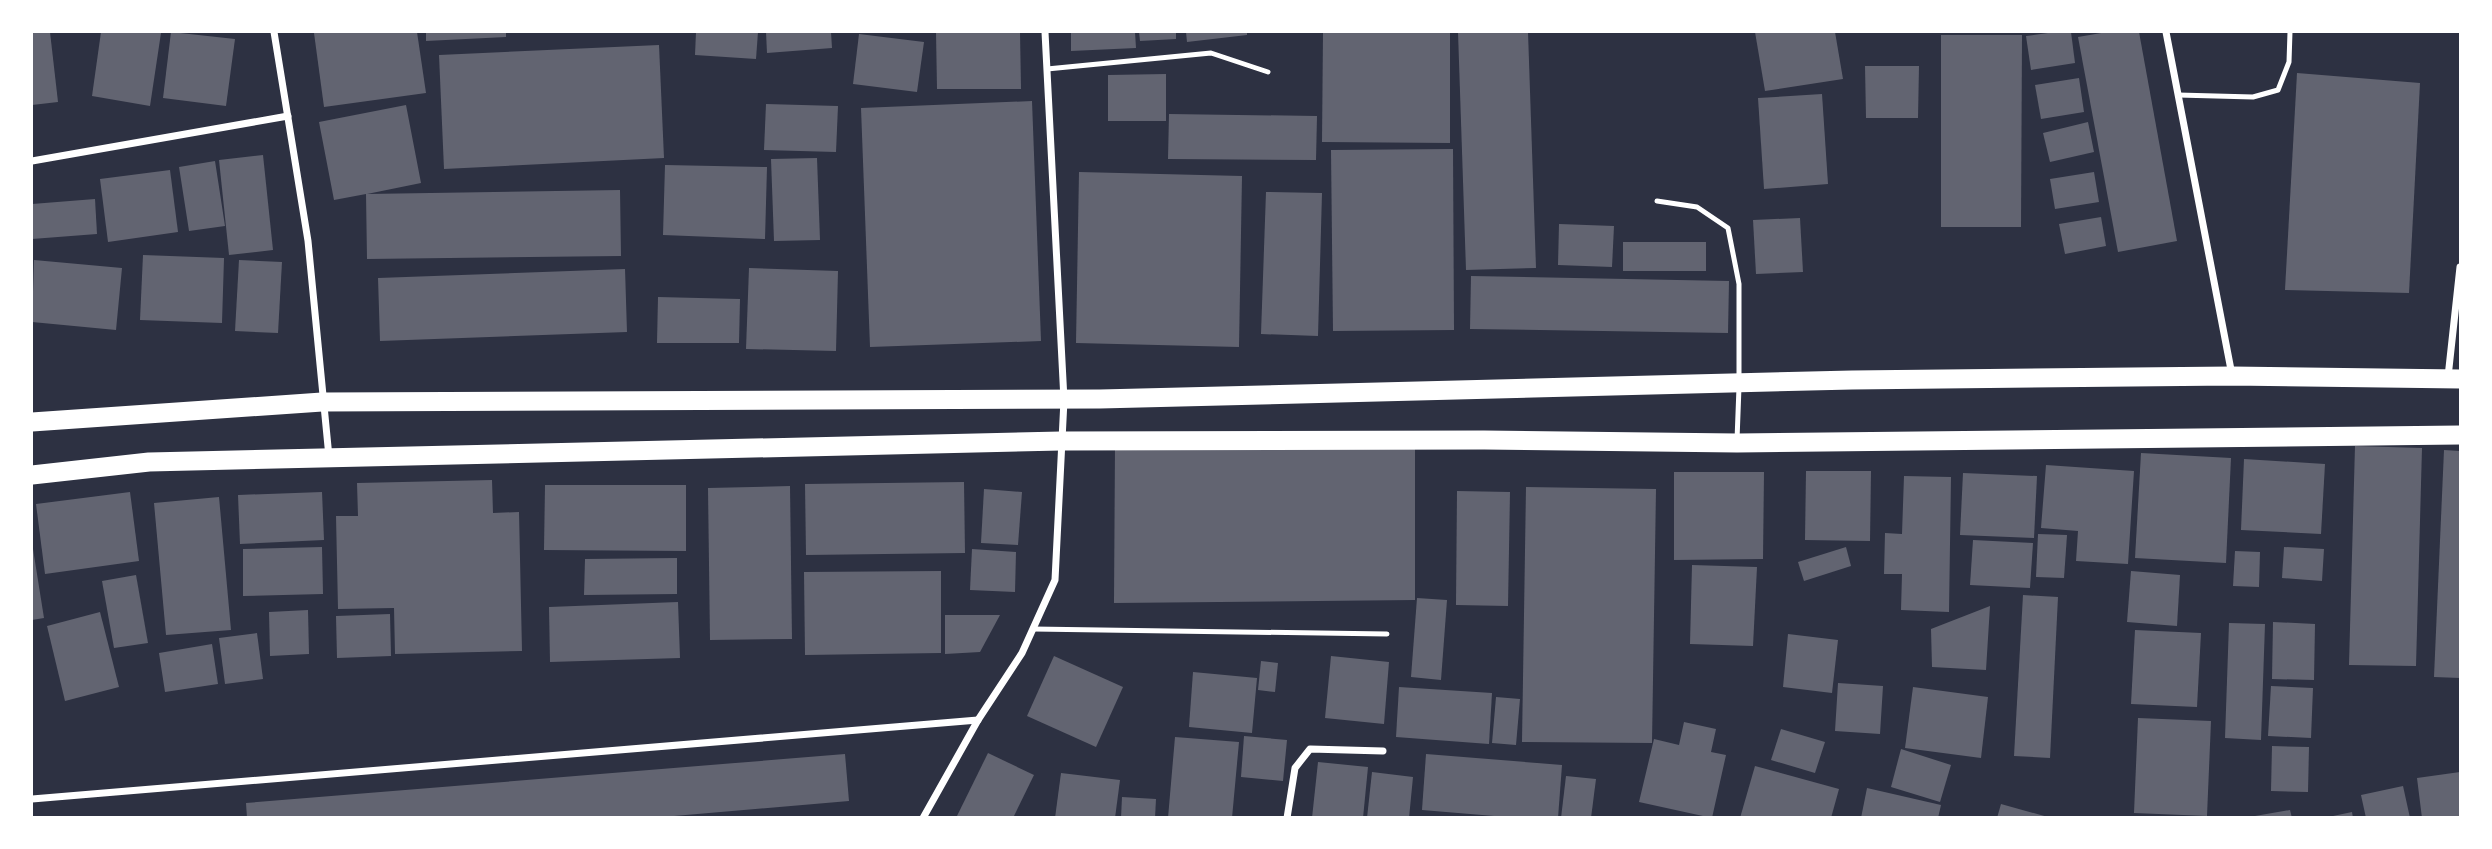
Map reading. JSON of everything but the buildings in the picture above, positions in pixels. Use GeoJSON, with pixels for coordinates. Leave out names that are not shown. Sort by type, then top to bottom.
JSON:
{"type":"FeatureCollection","features":[{"type":"Feature","properties":{"kind":"highway"},"geometry":{"type":"LineString","coordinates":[[32,422],[322,402],[1064,400],[1739,383],[2232,376],[2454,379]]}},
{"type":"Feature","properties":{"kind":"highway"},"geometry":{"type":"LineString","coordinates":[[32,475],[149,462],[1061,441],[1484,440],[1737,443],[2460,435]]}},
{"type":"Feature","properties":{"kind":"street"},"geometry":{"type":"LineString","coordinates":[[274,32],[309,241],[329,458]]}},
{"type":"Feature","properties":{"kind":"street"},"geometry":{"type":"LineString","coordinates":[[923,817],[978,720],[1022,653],[1055,580],[1064,400],[1045,32]]}},
{"type":"Feature","properties":{"kind":"street"},"geometry":{"type":"LineString","coordinates":[[2166,32],[2232,376]]}},
{"type":"Feature","properties":{"kind":"street"},"geometry":{"type":"LineString","coordinates":[[32,162],[288,116]]}},
{"type":"Feature","properties":{"kind":"street"},"geometry":{"type":"LineString","coordinates":[[2454,379],[2460,267]]}},
{"type":"Feature","properties":{"kind":"street"},"geometry":{"type":"LineString","coordinates":[[32,799],[978,720]]}},
{"type":"Feature","properties":{"kind":"street"},"geometry":{"type":"LineString","coordinates":[[1287,817],[1295,768],[1310,749],[1383,751]]}},
{"type":"Feature","properties":{"kind":"lane"},"geometry":{"type":"LineString","coordinates":[[2178,95],[2253,97],[2278,90],[2289,62],[2290,32]]}},
{"type":"Feature","properties":{"kind":"lane"},"geometry":{"type":"LineString","coordinates":[[1047,69],[1211,53],[1268,72]]}},
{"type":"Feature","properties":{"kind":"lane"},"geometry":{"type":"LineString","coordinates":[[1657,201],[1697,207],[1728,228],[1739,284],[1737,443]]}},
{"type":"Feature","properties":{"kind":"lane"},"geometry":{"type":"LineString","coordinates":[[1033,629],[1387,634]]}}]}
